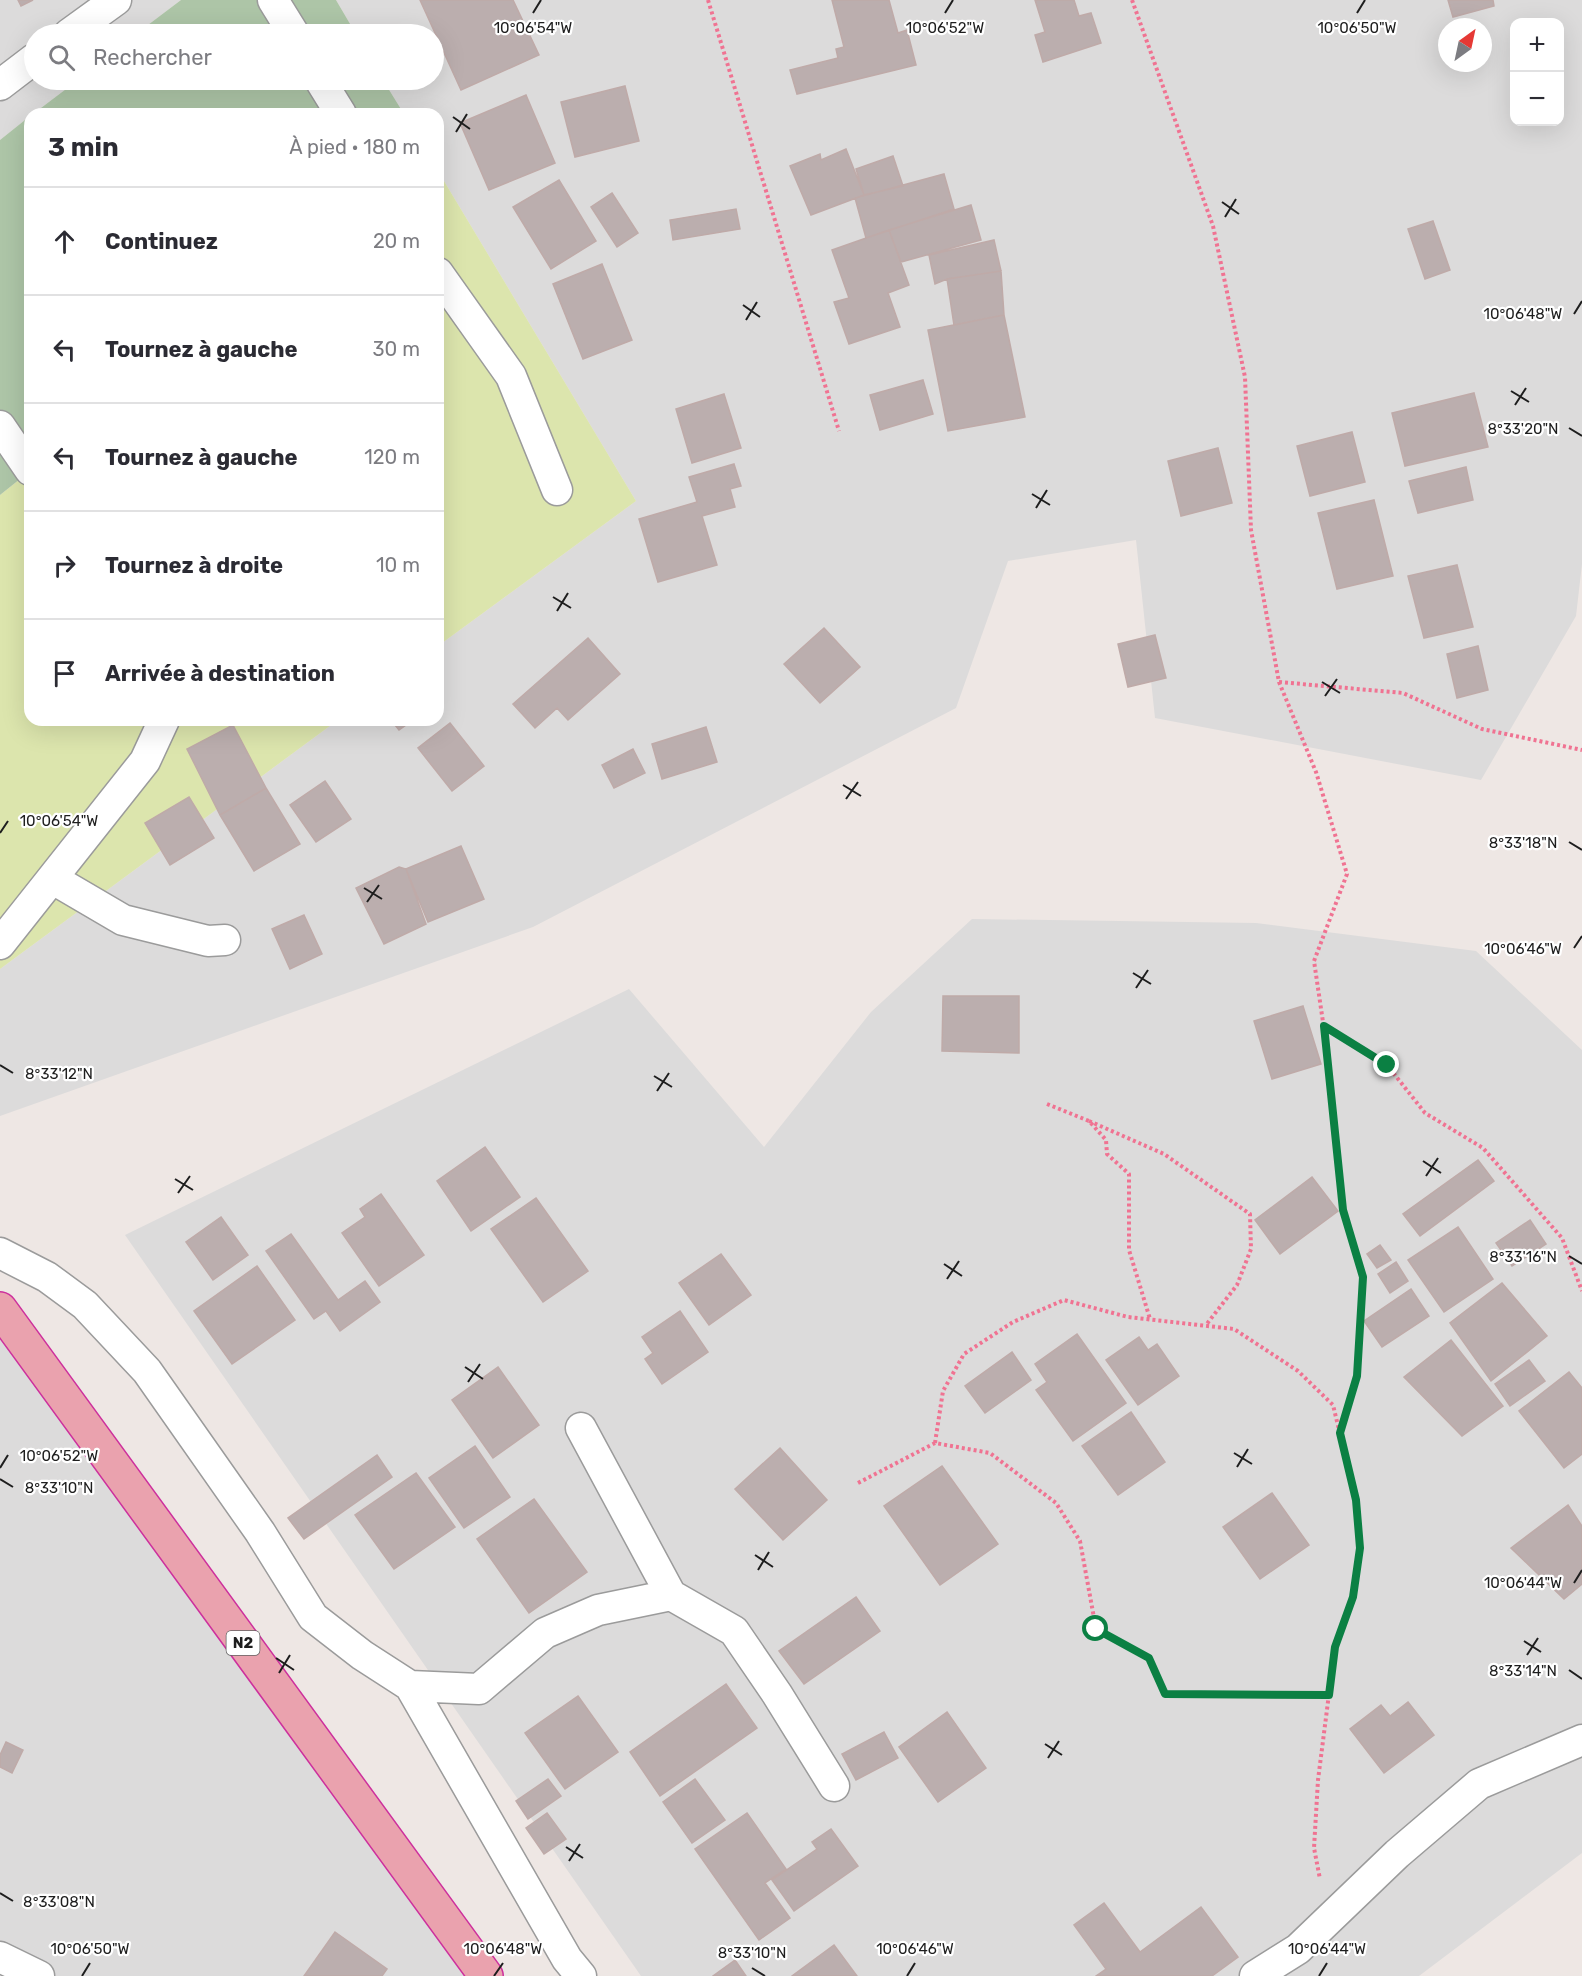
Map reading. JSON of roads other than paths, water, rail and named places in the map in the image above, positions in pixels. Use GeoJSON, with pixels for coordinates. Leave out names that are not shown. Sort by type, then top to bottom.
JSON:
{"type":"FeatureCollection","features":[{"type":"Feature","properties":{"kind":"highway","name":"N2"},"geometry":{"type":"LineString","coordinates":[[0,1309],[486,1976]]}},
{"type":"Feature","properties":{"kind":"street"},"geometry":{"type":"LineString","coordinates":[[83,24],[116,0]]}},
{"type":"Feature","properties":{"kind":"street"},"geometry":{"type":"LineString","coordinates":[[273,0],[288,24]]}},
{"type":"Feature","properties":{"kind":"street"},"geometry":{"type":"LineString","coordinates":[[0,85],[24,67]]}},
{"type":"Feature","properties":{"kind":"street"},"geometry":{"type":"LineString","coordinates":[[326,90],[337,108]]}},
{"type":"Feature","properties":{"kind":"street"},"geometry":{"type":"LineString","coordinates":[[444,281],[511,376],[557,490]]}},
{"type":"Feature","properties":{"kind":"street"},"geometry":{"type":"LineString","coordinates":[[0,426],[24,461]]}},
{"type":"Feature","properties":{"kind":"street"},"geometry":{"type":"LineString","coordinates":[[0,944],[145,761],[161,726]]}},
{"type":"Feature","properties":{"kind":"street"},"geometry":{"type":"LineString","coordinates":[[53,879],[123,920],[208,941],[225,940]]}},
{"type":"Feature","properties":{"kind":"street"},"geometry":{"type":"LineString","coordinates":[[0,1253],[47,1277],[85,1305],[147,1371],[260,1532],[313,1617],[362,1655],[410,1686],[567,1959],[581,1976]]}},
{"type":"Feature","properties":{"kind":"street"},"geometry":{"type":"LineString","coordinates":[[581,1428],[671,1595],[734,1631],[777,1694],[834,1786]]}},
{"type":"Feature","properties":{"kind":"street"},"geometry":{"type":"LineString","coordinates":[[410,1686],[479,1689],[544,1633],[598,1610],[671,1595]]}},
{"type":"Feature","properties":{"kind":"street"},"geometry":{"type":"LineString","coordinates":[[1255,1976],[1298,1949],[1397,1854],[1479,1784],[1582,1740]]}},
{"type":"Feature","properties":{"kind":"street"},"geometry":{"type":"LineString","coordinates":[[0,1957],[39,1976]]}}]}
